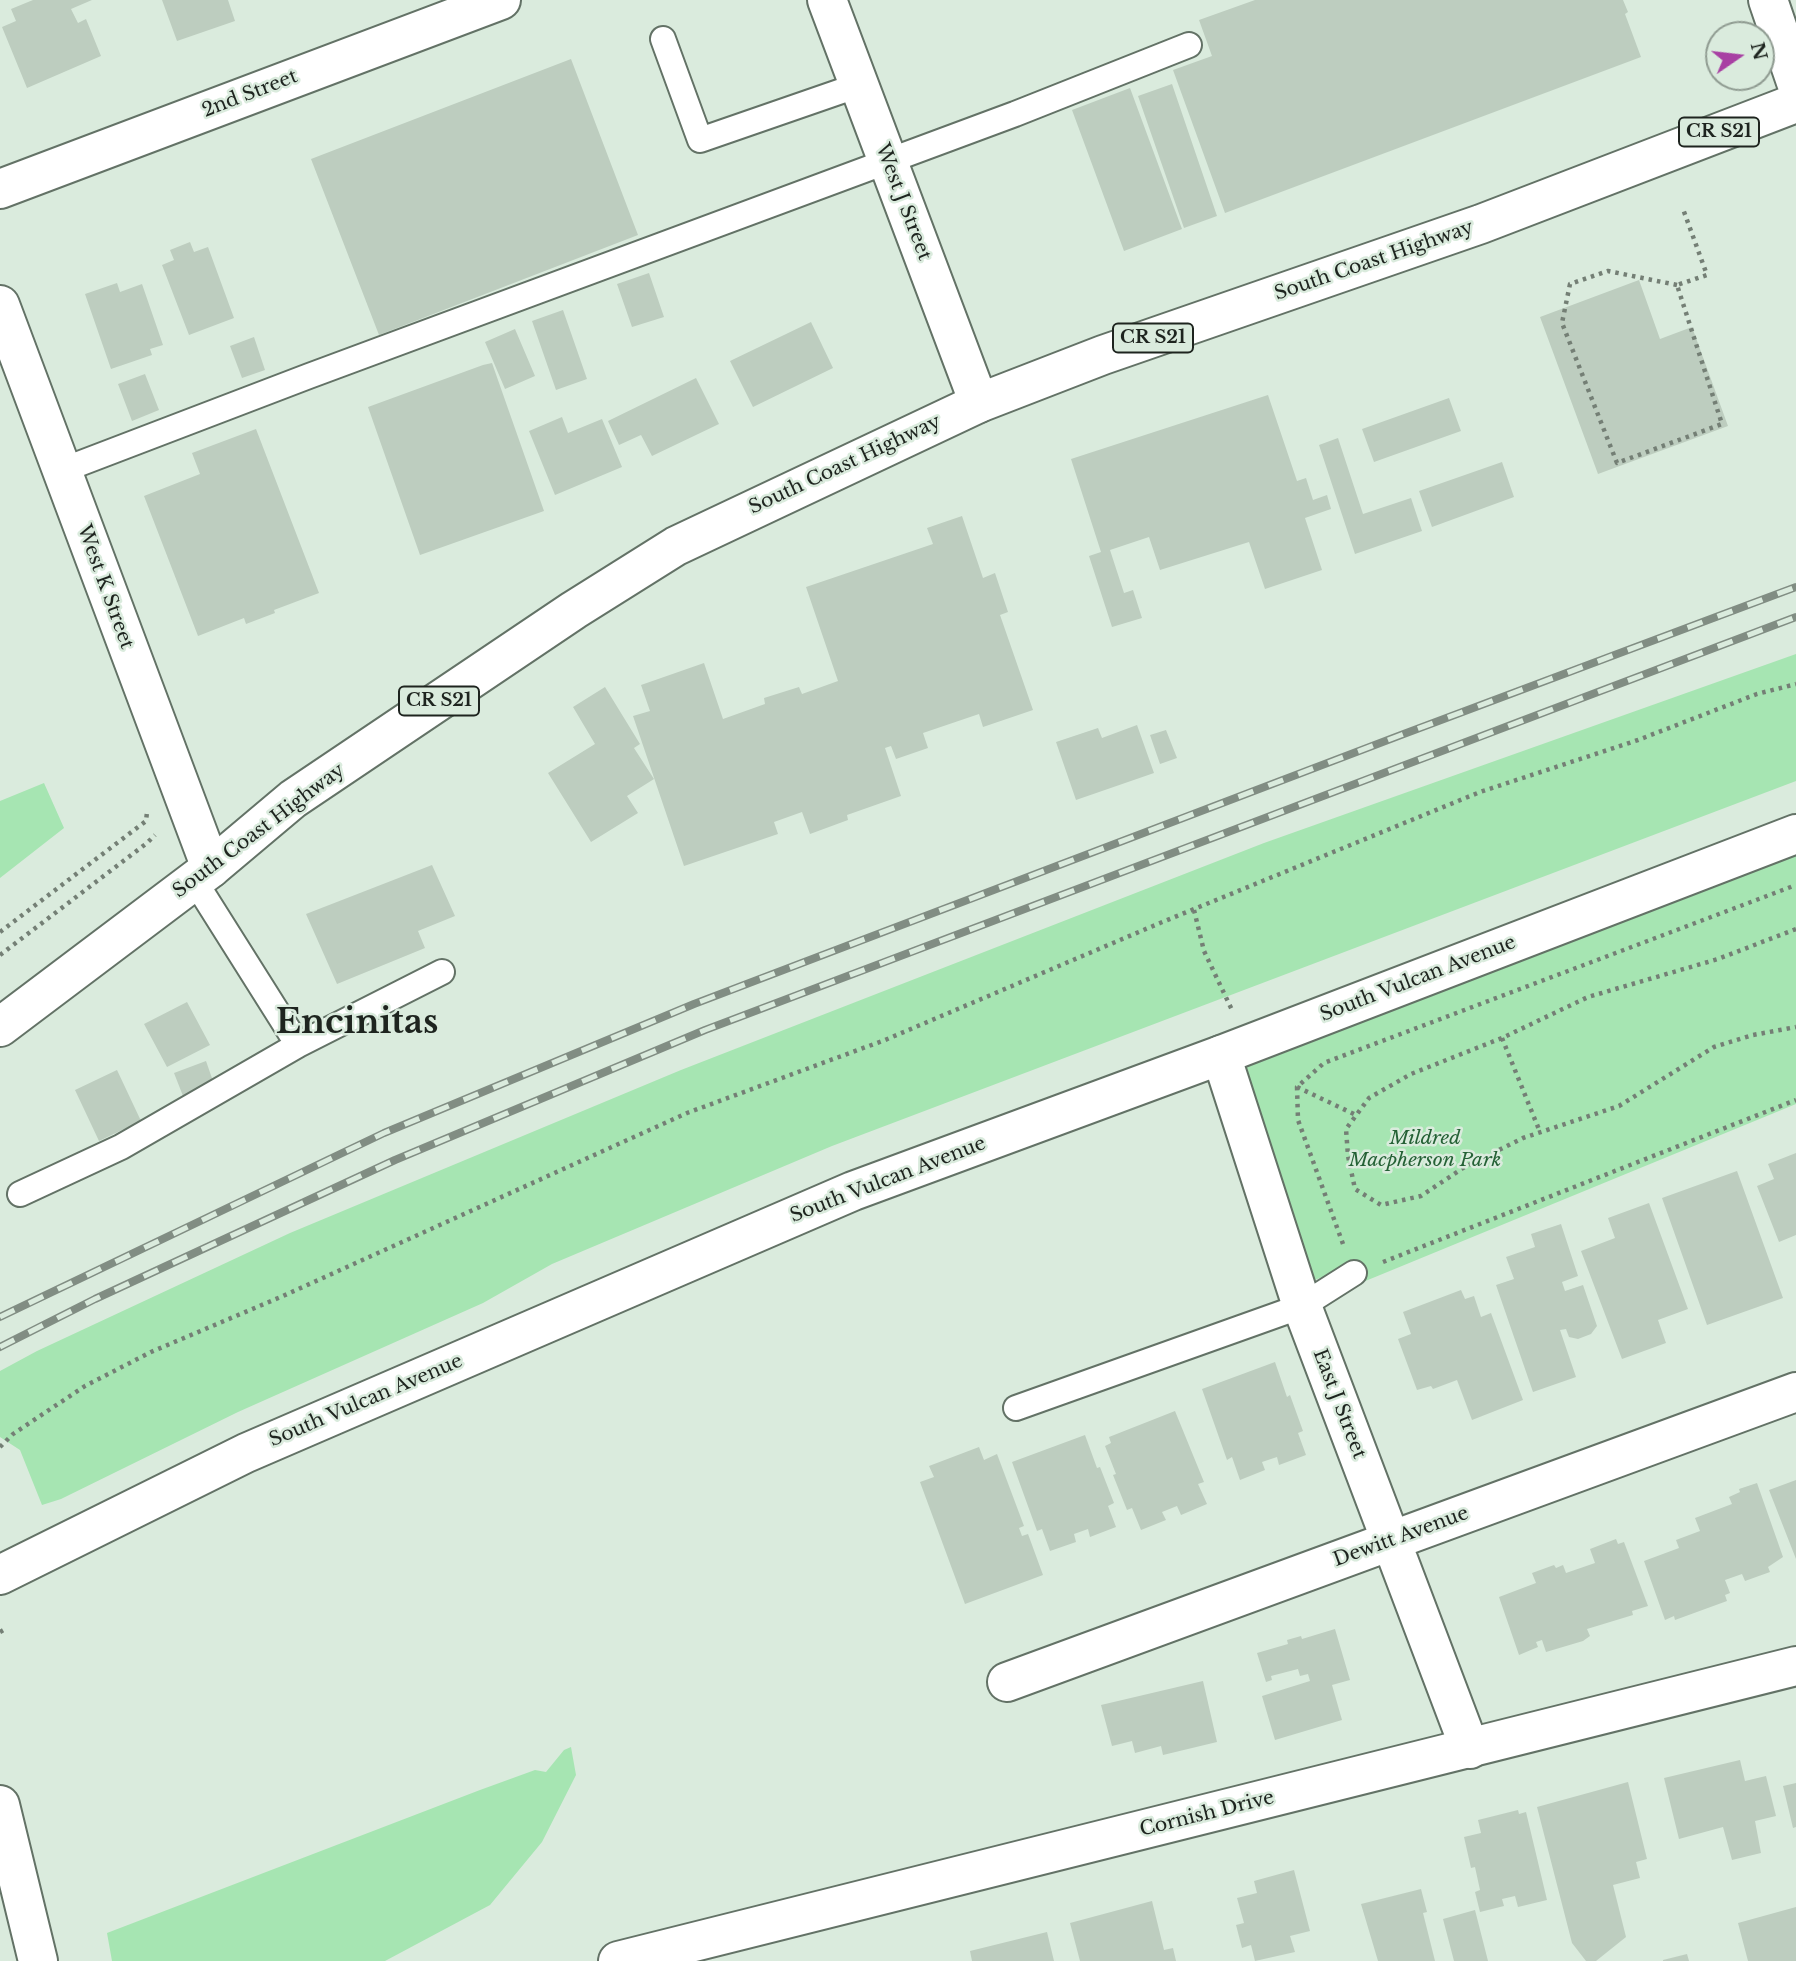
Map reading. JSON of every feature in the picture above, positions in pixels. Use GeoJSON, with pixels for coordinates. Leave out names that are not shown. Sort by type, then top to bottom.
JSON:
{"type":"FeatureCollection","features":[{"type":"Feature","properties":{"kind":"main road","name":"2nd Street"},"geometry":{"type":"LineString","coordinates":[[0,189],[501,0]]}},
{"type":"Feature","properties":{"kind":"main road","name":"West J Street"},"geometry":{"type":"LineString","coordinates":[[827,0],[979,403]]}},
{"type":"Feature","properties":{"kind":"main road"},"geometry":{"type":"LineString","coordinates":[[1768,0],[1796,82]]}},
{"type":"Feature","properties":{"kind":"main road","name":"South Coast Highway"},"geometry":{"type":"LineString","coordinates":[[0,1027],[202,874],[293,799],[574,610],[676,546],[979,403],[1102,355],[1480,224],[1796,103]]}},
{"type":"Feature","properties":{"kind":"main road","name":"West K Street"},"geometry":{"type":"LineString","coordinates":[[0,305],[63,470],[163,795],[202,874]]}},
{"type":"Feature","properties":{"kind":"main road","name":"South Vulcan Avenue"},"geometry":{"type":"LineString","coordinates":[[0,1575],[246,1453],[853,1191],[1235,1050],[1796,834]]}},
{"type":"Feature","properties":{"kind":"main road","name":"East J Street"},"geometry":{"type":"LineString","coordinates":[[1235,1050],[1302,1306],[1470,1749]]}},
{"type":"Feature","properties":{"kind":"main road","name":"Dewitt Avenue"},"geometry":{"type":"LineString","coordinates":[[1007,1682],[1796,1392]]}},
{"type":"Feature","properties":{"kind":"main road","name":"Cornish Drive"},"geometry":{"type":"LineString","coordinates":[[618,1961],[1796,1666]]}},
{"type":"Feature","properties":{"kind":"main road"},"geometry":{"type":"LineString","coordinates":[[0,1805],[38,1961]]}},
{"type":"Feature","properties":{"kind":"lane"},"geometry":{"type":"LineString","coordinates":[[663,39],[700,140],[859,85]]}},
{"type":"Feature","properties":{"kind":"lane"},"geometry":{"type":"LineString","coordinates":[[63,470],[888,161],[1189,45]]}},
{"type":"Feature","properties":{"kind":"lane"},"geometry":{"type":"LineString","coordinates":[[202,874],[298,1045]]}},
{"type":"Feature","properties":{"kind":"lane"},"geometry":{"type":"LineString","coordinates":[[20,1194],[121,1147],[298,1045],[442,972]]}},
{"type":"Feature","properties":{"kind":"lane"},"geometry":{"type":"LineString","coordinates":[[1016,1408],[1302,1306],[1354,1273]]}},
{"type":"Feature","properties":{"kind":"path"},"geometry":{"type":"LineString","coordinates":[[1677,285],[1722,424],[1617,463],[1562,323],[1570,284],[1608,271],[1677,285],[1706,275],[1683,209]]}},
{"type":"Feature","properties":{"kind":"path"},"geometry":{"type":"LineString","coordinates":[[0,1447],[13,1434],[85,1386],[151,1352],[283,1296],[687,1113],[885,1040],[1480,792],[1638,740],[1757,694],[1796,684]]}},
{"type":"Feature","properties":{"kind":"path"},"geometry":{"type":"LineString","coordinates":[[0,932],[146,821],[163,795],[174,808],[164,826],[148,843],[0,955]]}},
{"type":"Feature","properties":{"kind":"path"},"geometry":{"type":"LineString","coordinates":[[1297,1087],[1324,1063],[1796,885]]}},
{"type":"Feature","properties":{"kind":"path"},"geometry":{"type":"LineString","coordinates":[[1194,910],[1235,1050]]}},
{"type":"Feature","properties":{"kind":"path"},"geometry":{"type":"LineString","coordinates":[[1796,929],[1718,959],[1588,997],[1502,1038],[1411,1074],[1369,1098],[1346,1129],[1355,1189],[1381,1205],[1421,1196],[1463,1168],[1523,1138],[1619,1106],[1714,1047],[1753,1035],[1796,1027]]}},
{"type":"Feature","properties":{"kind":"path"},"geometry":{"type":"LineString","coordinates":[[1502,1038],[1541,1132]]}},
{"type":"Feature","properties":{"kind":"path"},"geometry":{"type":"LineString","coordinates":[[1297,1087],[1356,1115]]}},
{"type":"Feature","properties":{"kind":"path"},"geometry":{"type":"LineString","coordinates":[[1297,1087],[1298,1120],[1354,1273],[1796,1100]]}},
{"type":"Feature","properties":{"kind":"path"},"geometry":{"type":"LineString","coordinates":[[0,1632],[7,1628]]}},
{"type":"Feature","properties":{"kind":"green space"},"geometry":{"type":"Polygon","coordinates":[[[1796,654],[1796,781],[832,1146],[552,1264],[483,1303],[238,1412],[61,1499],[42,1505],[20,1450],[0,1437],[0,1371],[37,1351],[290,1233],[681,1070],[1264,843],[1796,654]]]}},
{"type":"Feature","properties":{"kind":"green space"},"geometry":{"type":"Polygon","coordinates":[[[44,783],[64,828],[0,878],[0,801],[44,783]]]}},
{"type":"Feature","properties":{"kind":"green space","name":"Mildred Macpherson Park"},"geometry":{"type":"Polygon","coordinates":[[[1796,834],[1796,1104],[1363,1282],[1355,1265],[1293,1288],[1219,1051],[1796,834]]]}},
{"type":"Feature","properties":{"kind":"green space"},"geometry":{"type":"Polygon","coordinates":[[[571,1747],[576,1775],[542,1842],[490,1905],[385,1961],[112,1961],[107,1933],[480,1790],[535,1770],[546,1772],[564,1750],[571,1747]]]}},
{"type":"Feature","properties":{"kind":"building"},"geometry":{"type":"Polygon","coordinates":[[[33,0],[92,0],[71,9],[78,23],[86,19],[101,56],[27,88],[2,27],[16,21],[11,9],[33,0]]]}},
{"type":"Feature","properties":{"kind":"building"},"geometry":{"type":"Polygon","coordinates":[[[162,0],[228,0],[235,21],[177,41],[162,0]]]}},
{"type":"Feature","properties":{"kind":"building"},"geometry":{"type":"Polygon","coordinates":[[[1255,0],[1623,0],[1628,12],[1625,14],[1641,57],[1225,213],[1173,70],[1212,56],[1199,20],[1255,0]]]}},
{"type":"Feature","properties":{"kind":"building"},"geometry":{"type":"Polygon","coordinates":[[[571,59],[638,235],[379,335],[311,159],[571,59]]]}},
{"type":"Feature","properties":{"kind":"building"},"geometry":{"type":"Polygon","coordinates":[[[1172,84],[1217,216],[1184,228],[1138,96],[1172,84]]]}},
{"type":"Feature","properties":{"kind":"building"},"geometry":{"type":"Polygon","coordinates":[[[1130,88],[1182,229],[1124,251],[1072,110],[1130,88]]]}},
{"type":"Feature","properties":{"kind":"building"},"geometry":{"type":"Polygon","coordinates":[[[190,242],[194,252],[208,247],[234,318],[189,335],[162,265],[174,260],[170,250],[190,242]]]}},
{"type":"Feature","properties":{"kind":"building"},"geometry":{"type":"Polygon","coordinates":[[[649,273],[664,317],[632,327],[617,284],[649,273]]]}},
{"type":"Feature","properties":{"kind":"building"},"geometry":{"type":"Polygon","coordinates":[[[1639,280],[1660,339],[1692,327],[1728,426],[1598,474],[1540,317],[1639,280]]]}},
{"type":"Feature","properties":{"kind":"building"},"geometry":{"type":"Polygon","coordinates":[[[117,283],[120,292],[142,284],[163,345],[150,349],[152,355],[111,369],[85,294],[117,283]]]}},
{"type":"Feature","properties":{"kind":"building"},"geometry":{"type":"Polygon","coordinates":[[[563,310],[587,379],[556,390],[532,321],[563,310]]]}},
{"type":"Feature","properties":{"kind":"building"},"geometry":{"type":"Polygon","coordinates":[[[811,322],[833,368],[753,407],[730,361],[811,322]]]}},
{"type":"Feature","properties":{"kind":"building"},"geometry":{"type":"Polygon","coordinates":[[[515,329],[535,376],[505,389],[485,342],[515,329]]]}},
{"type":"Feature","properties":{"kind":"building"},"geometry":{"type":"Polygon","coordinates":[[[254,337],[265,370],[242,378],[230,346],[254,337]]]}},
{"type":"Feature","properties":{"kind":"building"},"geometry":{"type":"Polygon","coordinates":[[[492,363],[544,511],[420,555],[368,407],[492,363]]]}},
{"type":"Feature","properties":{"kind":"building"},"geometry":{"type":"Polygon","coordinates":[[[145,374],[159,410],[132,421],[118,384],[145,374]]]}},
{"type":"Feature","properties":{"kind":"building"},"geometry":{"type":"Polygon","coordinates":[[[696,378],[719,424],[652,456],[641,435],[619,445],[608,421],[696,378]]]}},
{"type":"Feature","properties":{"kind":"building"},"geometry":{"type":"Polygon","coordinates":[[[1268,395],[1297,481],[1306,478],[1313,500],[1327,495],[1331,509],[1305,518],[1322,570],[1265,589],[1249,542],[1160,570],[1149,537],[1110,550],[1124,593],[1133,590],[1142,618],[1112,627],[1089,556],[1101,552],[1071,459],[1268,395]]]}},
{"type":"Feature","properties":{"kind":"building"},"geometry":{"type":"Polygon","coordinates":[[[1449,398],[1461,431],[1374,462],[1362,429],[1449,398]]]}},
{"type":"Feature","properties":{"kind":"building"},"geometry":{"type":"Polygon","coordinates":[[[562,417],[568,433],[602,419],[622,467],[555,495],[529,431],[562,417]]]}},
{"type":"Feature","properties":{"kind":"building"},"geometry":{"type":"Polygon","coordinates":[[[256,429],[319,593],[246,624],[244,618],[198,636],[144,496],[200,474],[192,453],[256,429]]]}},
{"type":"Feature","properties":{"kind":"building"},"geometry":{"type":"Polygon","coordinates":[[[1338,438],[1363,514],[1411,498],[1422,531],[1355,554],[1319,445],[1338,438]]]}},
{"type":"Feature","properties":{"kind":"building"},"geometry":{"type":"Polygon","coordinates":[[[1502,462],[1514,497],[1432,527],[1419,491],[1502,462]]]}},
{"type":"Feature","properties":{"kind":"building"},"geometry":{"type":"Polygon","coordinates":[[[962,516],[983,578],[995,573],[1008,612],[1000,615],[1033,710],[983,727],[979,714],[923,733],[928,748],[896,759],[891,746],[885,748],[901,796],[847,815],[848,820],[810,834],[802,812],[774,822],[778,834],[684,866],[633,716],[650,711],[641,685],[704,663],[723,719],[765,704],[764,698],[799,687],[802,694],[838,681],[806,587],[933,544],[927,528],[962,516]]]}},
{"type":"Feature","properties":{"kind":"building"},"geometry":{"type":"Polygon","coordinates":[[[605,687],[640,744],[634,748],[654,779],[627,796],[638,813],[591,842],[548,773],[595,744],[573,707],[605,687]]]}},
{"type":"Feature","properties":{"kind":"building"},"geometry":{"type":"Polygon","coordinates":[[[1137,725],[1154,773],[1076,800],[1056,742],[1098,728],[1102,738],[1137,725]]]}},
{"type":"Feature","properties":{"kind":"building"},"geometry":{"type":"Polygon","coordinates":[[[1166,730],[1177,758],[1160,764],[1150,735],[1166,730]]]}},
{"type":"Feature","properties":{"kind":"building"},"geometry":{"type":"Polygon","coordinates":[[[432,865],[455,916],[418,931],[425,948],[337,984],[306,914],[432,865]]]}},
{"type":"Feature","properties":{"kind":"building"},"geometry":{"type":"Polygon","coordinates":[[[187,1002],[210,1045],[167,1067],[144,1024],[187,1002]]]}},
{"type":"Feature","properties":{"kind":"building"},"geometry":{"type":"Polygon","coordinates":[[[206,1061],[214,1084],[183,1096],[174,1073],[206,1061]]]}},
{"type":"Feature","properties":{"kind":"building"},"geometry":{"type":"Polygon","coordinates":[[[117,1070],[141,1121],[99,1141],[75,1090],[117,1070]]]}},
{"type":"Feature","properties":{"kind":"building"},"geometry":{"type":"Polygon","coordinates":[[[1796,1153],[1796,1235],[1779,1242],[1757,1186],[1774,1179],[1768,1164],[1796,1153]]]}},
{"type":"Feature","properties":{"kind":"building"},"geometry":{"type":"Polygon","coordinates":[[[1737,1171],[1783,1298],[1707,1325],[1662,1198],[1737,1171]]]}},
{"type":"Feature","properties":{"kind":"building"},"geometry":{"type":"Polygon","coordinates":[[[1649,1203],[1688,1309],[1658,1320],[1666,1343],[1622,1359],[1581,1251],[1615,1238],[1608,1218],[1649,1203]]]}},
{"type":"Feature","properties":{"kind":"building"},"geometry":{"type":"Polygon","coordinates":[[[1561,1224],[1578,1276],[1562,1282],[1565,1291],[1583,1285],[1597,1326],[1591,1334],[1578,1339],[1569,1337],[1566,1329],[1560,1330],[1576,1377],[1533,1392],[1496,1285],[1514,1279],[1506,1257],[1535,1247],[1531,1234],[1561,1224]]]}},
{"type":"Feature","properties":{"kind":"building"},"geometry":{"type":"Polygon","coordinates":[[[1461,1290],[1465,1299],[1474,1296],[1481,1317],[1491,1313],[1523,1400],[1472,1420],[1457,1380],[1433,1389],[1431,1386],[1417,1390],[1398,1339],[1411,1334],[1403,1312],[1461,1290]]]}},
{"type":"Feature","properties":{"kind":"building"},"geometry":{"type":"Polygon","coordinates":[[[1275,1362],[1303,1431],[1298,1433],[1306,1455],[1279,1465],[1277,1457],[1262,1462],[1265,1470],[1240,1480],[1232,1457],[1227,1460],[1202,1389],[1275,1362]]]}},
{"type":"Feature","properties":{"kind":"building"},"geometry":{"type":"Polygon","coordinates":[[[1175,1411],[1204,1482],[1198,1484],[1207,1504],[1181,1515],[1177,1506],[1162,1512],[1166,1520],[1141,1530],[1132,1508],[1127,1510],[1105,1446],[1111,1443],[1109,1437],[1175,1411]]]}},
{"type":"Feature","properties":{"kind":"building"},"geometry":{"type":"Polygon","coordinates":[[[1085,1435],[1114,1503],[1108,1506],[1116,1527],[1090,1537],[1088,1529],[1074,1534],[1076,1542],[1050,1551],[1042,1529],[1037,1531],[1012,1462],[1085,1435]]]}},
{"type":"Feature","properties":{"kind":"building"},"geometry":{"type":"Polygon","coordinates":[[[979,1447],[984,1460],[997,1454],[1024,1526],[1019,1528],[1022,1536],[1028,1534],[1043,1575],[965,1604],[920,1482],[934,1477],[929,1466],[979,1447]]]}},
{"type":"Feature","properties":{"kind":"building"},"geometry":{"type":"Polygon","coordinates":[[[1796,1480],[1796,1559],[1769,1490],[1796,1480]]]}},
{"type":"Feature","properties":{"kind":"building"},"geometry":{"type":"Polygon","coordinates":[[[1757,1483],[1783,1557],[1768,1567],[1770,1572],[1745,1581],[1742,1574],[1725,1580],[1730,1593],[1725,1595],[1727,1601],[1675,1620],[1674,1616],[1665,1620],[1644,1561],[1679,1548],[1676,1540],[1700,1531],[1695,1518],[1732,1504],[1729,1497],[1740,1492],[1739,1489],[1757,1483]]]}},
{"type":"Feature","properties":{"kind":"building"},"geometry":{"type":"Polygon","coordinates":[[[1616,1539],[1618,1544],[1624,1542],[1648,1606],[1632,1611],[1633,1615],[1587,1629],[1590,1636],[1583,1641],[1546,1652],[1542,1640],[1536,1642],[1538,1647],[1519,1655],[1499,1597],[1536,1583],[1532,1573],[1554,1565],[1556,1568],[1563,1565],[1566,1573],[1595,1563],[1590,1549],[1616,1539]]]}},
{"type":"Feature","properties":{"kind":"building"},"geometry":{"type":"Polygon","coordinates":[[[1335,1629],[1350,1680],[1332,1685],[1342,1720],[1275,1740],[1262,1696],[1310,1681],[1308,1674],[1300,1676],[1298,1669],[1271,1676],[1272,1680],[1266,1682],[1257,1653],[1288,1644],[1287,1640],[1301,1636],[1302,1639],[1335,1629]]]}},
{"type":"Feature","properties":{"kind":"building"},"geometry":{"type":"Polygon","coordinates":[[[1203,1681],[1217,1742],[1163,1755],[1161,1746],[1135,1753],[1132,1741],[1112,1746],[1101,1705],[1203,1681]]]}},
{"type":"Feature","properties":{"kind":"building"},"geometry":{"type":"Polygon","coordinates":[[[1740,1760],[1745,1781],[1766,1776],[1776,1816],[1755,1821],[1761,1853],[1732,1860],[1723,1827],[1679,1839],[1664,1778],[1740,1760]]]}},
{"type":"Feature","properties":{"kind":"building"},"geometry":{"type":"Polygon","coordinates":[[[1628,1782],[1647,1859],[1636,1862],[1640,1878],[1613,1885],[1626,1937],[1596,1961],[1586,1961],[1572,1943],[1537,1807],[1628,1782]]]}},
{"type":"Feature","properties":{"kind":"building"},"geometry":{"type":"Polygon","coordinates":[[[1796,1783],[1796,1827],[1793,1828],[1783,1786],[1796,1783]]]}},
{"type":"Feature","properties":{"kind":"building"},"geometry":{"type":"Polygon","coordinates":[[[1518,1810],[1519,1814],[1526,1812],[1547,1900],[1518,1907],[1515,1896],[1502,1899],[1504,1906],[1480,1912],[1475,1892],[1480,1890],[1475,1867],[1471,1868],[1464,1837],[1481,1833],[1478,1820],[1518,1810]]]}},
{"type":"Feature","properties":{"kind":"building"},"geometry":{"type":"Polygon","coordinates":[[[1294,1870],[1310,1931],[1290,1936],[1295,1952],[1255,1961],[1251,1945],[1242,1948],[1236,1925],[1244,1923],[1237,1898],[1257,1893],[1254,1881],[1294,1870]]]}},
{"type":"Feature","properties":{"kind":"building"},"geometry":{"type":"Polygon","coordinates":[[[1421,1889],[1427,1912],[1423,1913],[1435,1961],[1378,1961],[1361,1904],[1421,1889]]]}},
{"type":"Feature","properties":{"kind":"building"},"geometry":{"type":"Polygon","coordinates":[[[1152,1901],[1164,1950],[1173,1948],[1176,1961],[1080,1961],[1070,1923],[1152,1901]]]}},
{"type":"Feature","properties":{"kind":"building"},"geometry":{"type":"Polygon","coordinates":[[[1796,1907],[1796,1961],[1748,1961],[1738,1923],[1796,1907]]]}},
{"type":"Feature","properties":{"kind":"building"},"geometry":{"type":"Polygon","coordinates":[[[1475,1910],[1488,1961],[1454,1961],[1443,1919],[1475,1910]]]}},
{"type":"Feature","properties":{"kind":"building"},"geometry":{"type":"Polygon","coordinates":[[[1047,1932],[1054,1961],[972,1961],[970,1951],[1047,1932]]]}},
{"type":"Feature","properties":{"kind":"building"},"geometry":{"type":"Polygon","coordinates":[[[1687,1954],[1689,1961],[1663,1961],[1663,1960],[1687,1954]]]}},
{"type":"Feature","properties":{"kind":"railway"},"geometry":{"type":"LineString","coordinates":[[0,1317],[384,1133],[694,1004],[1796,587]]}},
{"type":"Feature","properties":{"kind":"railway"},"geometry":{"type":"LineString","coordinates":[[0,1347],[95,1299],[395,1160],[705,1030],[1796,617]]}},
{"type":"Feature","properties":{"kind":"district","name":"Encinitas"},"geometry":{"type":"Point","coordinates":[357,1024]}}]}
